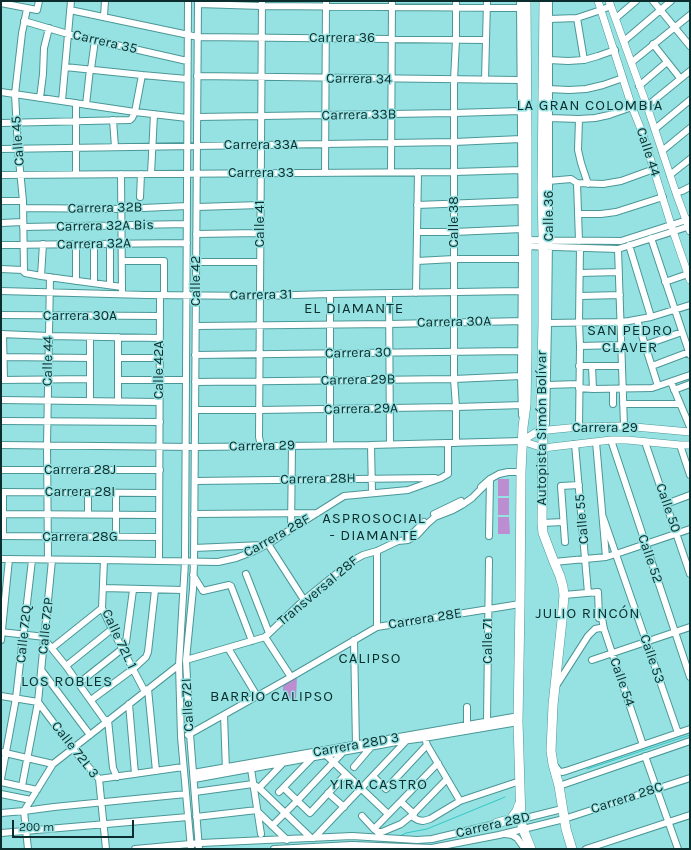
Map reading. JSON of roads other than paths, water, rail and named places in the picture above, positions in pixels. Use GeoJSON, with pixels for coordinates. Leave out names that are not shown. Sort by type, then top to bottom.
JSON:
{"type":"FeatureCollection","features":[{"type":"Feature","properties":{"kind":"highway","name":"Autopista Simón Bolívar"},"geometry":{"type":"LineString","coordinates":[[544,1],[546,244],[541,404],[541,425],[543,431],[542,523],[543,533],[562,581],[564,595],[554,689],[551,745],[553,764],[559,786],[564,819],[572,849]]}},
{"type":"Feature","properties":{"kind":"highway","name":"Autopista Simón Bolívar"},"geometry":{"type":"LineString","coordinates":[[522,3],[527,111],[524,214],[523,427],[521,472],[518,719],[521,819],[530,849]]}},
{"type":"Feature","properties":{"kind":"highway"},"geometry":{"type":"LineString","coordinates":[[497,824],[508,820],[515,814],[518,808],[520,796]]}},
{"type":"Feature","properties":{"kind":"main road","name":"Calle 44"},"geometry":{"type":"LineString","coordinates":[[598,1],[689,277]]}},
{"type":"Feature","properties":{"kind":"main road","name":"Calle 44"},"geometry":{"type":"LineString","coordinates":[[610,4],[632,62],[676,193],[689,224]]}},
{"type":"Feature","properties":{"kind":"main road","name":"Carrera 29"},"geometry":{"type":"LineString","coordinates":[[522,441],[538,431],[579,427],[624,426],[690,432]]}},
{"type":"Feature","properties":{"kind":"main road","name":"Carrera 29"},"geometry":{"type":"LineString","coordinates":[[522,441],[543,448],[610,440],[690,445]]}},
{"type":"Feature","properties":{"kind":"street"},"geometry":{"type":"LineString","coordinates":[[1,3],[37,10],[39,1]]}},
{"type":"Feature","properties":{"kind":"street"},"geometry":{"type":"LineString","coordinates":[[62,102],[71,1]]}},
{"type":"Feature","properties":{"kind":"street"},"geometry":{"type":"LineString","coordinates":[[104,16],[105,1]]}},
{"type":"Feature","properties":{"kind":"street","name":"Calle 42"},"geometry":{"type":"LineString","coordinates":[[185,562],[188,1]]}},
{"type":"Feature","properties":{"kind":"street"},"geometry":{"type":"LineString","coordinates":[[485,80],[487,1]]}},
{"type":"Feature","properties":{"kind":"street","name":"Calle 36"},"geometry":{"type":"LineString","coordinates":[[545,192],[548,181],[549,1]]}},
{"type":"Feature","properties":{"kind":"street"},"geometry":{"type":"LineString","coordinates":[[616,18],[636,1]]}},
{"type":"Feature","properties":{"kind":"street"},"geometry":{"type":"LineString","coordinates":[[653,1],[690,45]]}},
{"type":"Feature","properties":{"kind":"street"},"geometry":{"type":"LineString","coordinates":[[624,41],[671,1]]}},
{"type":"Feature","properties":{"kind":"street"},"geometry":{"type":"LineString","coordinates":[[198,3],[456,4],[486,8],[522,3]]}},
{"type":"Feature","properties":{"kind":"street","name":"Calle 42"},"geometry":{"type":"LineString","coordinates":[[194,562],[198,3]]}},
{"type":"Feature","properties":{"kind":"street"},"geometry":{"type":"LineString","coordinates":[[325,173],[326,3]]}},
{"type":"Feature","properties":{"kind":"street","name":"Calle 36"},"geometry":{"type":"LineString","coordinates":[[522,3],[520,80],[521,201],[524,214],[522,229],[524,243],[521,291],[524,321],[521,351],[523,405]]}},
{"type":"Feature","properties":{"kind":"street","name":"Calle 41"},"geometry":{"type":"LineString","coordinates":[[261,446],[259,437],[259,354],[262,4]]}},
{"type":"Feature","properties":{"kind":"street"},"geometry":{"type":"LineString","coordinates":[[391,172],[392,4]]}},
{"type":"Feature","properties":{"kind":"street","name":"Calle 38"},"geometry":{"type":"LineString","coordinates":[[456,4],[454,80],[454,379],[456,443]]}},
{"type":"Feature","properties":{"kind":"street"},"geometry":{"type":"LineString","coordinates":[[548,19],[577,18],[602,10],[610,4]]}},
{"type":"Feature","properties":{"kind":"street","name":"Calle 45"},"geometry":{"type":"LineString","coordinates":[[24,272],[23,208],[15,94],[24,20],[27,9]]}},
{"type":"Feature","properties":{"kind":"street"},"geometry":{"type":"LineString","coordinates":[[70,10],[198,37]]}},
{"type":"Feature","properties":{"kind":"street"},"geometry":{"type":"LineString","coordinates":[[632,62],[690,15]]}},
{"type":"Feature","properties":{"kind":"street"},"geometry":{"type":"LineString","coordinates":[[577,18],[584,60]]}},
{"type":"Feature","properties":{"kind":"street","name":"Carrera 35"},"geometry":{"type":"LineString","coordinates":[[24,20],[68,34],[187,61]]}},
{"type":"Feature","properties":{"kind":"street"},"geometry":{"type":"LineString","coordinates":[[40,98],[44,48],[49,28]]}},
{"type":"Feature","properties":{"kind":"street","name":"Carrera 36"},"geometry":{"type":"LineString","coordinates":[[198,37],[486,40]]}},
{"type":"Feature","properties":{"kind":"street"},"geometry":{"type":"LineString","coordinates":[[86,105],[95,40]]}},
{"type":"Feature","properties":{"kind":"street"},"geometry":{"type":"LineString","coordinates":[[654,44],[680,78]]}},
{"type":"Feature","properties":{"kind":"street"},"geometry":{"type":"LineString","coordinates":[[548,60],[584,60],[614,50]]}},
{"type":"Feature","properties":{"kind":"street"},"geometry":{"type":"LineString","coordinates":[[639,86],[667,62]]}},
{"type":"Feature","properties":{"kind":"street"},"geometry":{"type":"LineString","coordinates":[[65,67],[187,79]]}},
{"type":"Feature","properties":{"kind":"street"},"geometry":{"type":"LineString","coordinates":[[647,106],[690,70]]}},
{"type":"Feature","properties":{"kind":"street"},"geometry":{"type":"LineString","coordinates":[[1,124],[130,120],[135,112],[142,75]]}},
{"type":"Feature","properties":{"kind":"street","name":"Carrera 34"},"geometry":{"type":"LineString","coordinates":[[197,76],[520,80]]}},
{"type":"Feature","properties":{"kind":"street"},"geometry":{"type":"LineString","coordinates":[[548,89],[586,89],[623,78]]}},
{"type":"Feature","properties":{"kind":"street"},"geometry":{"type":"LineString","coordinates":[[1,92],[62,102],[187,118]]}},
{"type":"Feature","properties":{"kind":"street"},"geometry":{"type":"LineString","coordinates":[[655,128],[690,100]]}},
{"type":"Feature","properties":{"kind":"street"},"geometry":{"type":"LineString","coordinates":[[76,103],[76,174]]}},
{"type":"Feature","properties":{"kind":"street"},"geometry":{"type":"LineString","coordinates":[[549,118],[595,118],[610,115],[632,107]]}},
{"type":"Feature","properties":{"kind":"street","name":"Carrera 33B"},"geometry":{"type":"LineString","coordinates":[[197,117],[521,111]]}},
{"type":"Feature","properties":{"kind":"street"},"geometry":{"type":"LineString","coordinates":[[151,174],[154,114]]}},
{"type":"Feature","properties":{"kind":"street"},"geometry":{"type":"LineString","coordinates":[[579,119],[578,150],[588,184]]}},
{"type":"Feature","properties":{"kind":"street"},"geometry":{"type":"LineString","coordinates":[[113,120],[115,147]]}},
{"type":"Feature","properties":{"kind":"street"},"geometry":{"type":"LineString","coordinates":[[662,151],[690,128]]}},
{"type":"Feature","properties":{"kind":"street","name":"Carrera 33A"},"geometry":{"type":"LineString","coordinates":[[1,149],[197,145],[261,146],[521,140]]}},
{"type":"Feature","properties":{"kind":"street"},"geometry":{"type":"LineString","coordinates":[[670,175],[690,158]]}},
{"type":"Feature","properties":{"kind":"street"},"geometry":{"type":"LineString","coordinates":[[548,181],[571,179],[577,183],[603,184],[621,181],[654,169]]}},
{"type":"Feature","properties":{"kind":"street","name":"Carrera 33"},"geometry":{"type":"LineString","coordinates":[[1,175],[261,174],[521,170]]}},
{"type":"Feature","properties":{"kind":"street"},"geometry":{"type":"LineString","coordinates":[[416,292],[418,172]]}},
{"type":"Feature","properties":{"kind":"street"},"geometry":{"type":"LineString","coordinates":[[121,174],[122,294]]}},
{"type":"Feature","properties":{"kind":"street"},"geometry":{"type":"LineString","coordinates":[[140,197],[141,174]]}},
{"type":"Feature","properties":{"kind":"street"},"geometry":{"type":"LineString","coordinates":[[577,183],[579,241]]}},
{"type":"Feature","properties":{"kind":"street"},"geometry":{"type":"LineString","coordinates":[[676,193],[682,192],[690,187]]}},
{"type":"Feature","properties":{"kind":"street"},"geometry":{"type":"LineString","coordinates":[[578,214],[601,214],[616,212],[663,197]]}},
{"type":"Feature","properties":{"kind":"street"},"geometry":{"type":"LineString","coordinates":[[1,201],[22,201]]}},
{"type":"Feature","properties":{"kind":"street"},"geometry":{"type":"LineString","coordinates":[[417,205],[521,201]]}},
{"type":"Feature","properties":{"kind":"street"},"geometry":{"type":"LineString","coordinates":[[196,207],[260,205]]}},
{"type":"Feature","properties":{"kind":"street","name":"Carrera 32B"},"geometry":{"type":"LineString","coordinates":[[23,208],[121,209],[187,206]]}},
{"type":"Feature","properties":{"kind":"street","name":"Carrera 32A Bis"},"geometry":{"type":"LineString","coordinates":[[1,223],[23,225],[121,226],[187,224]]}},
{"type":"Feature","properties":{"kind":"street"},"geometry":{"type":"LineString","coordinates":[[546,244],[579,241],[621,241],[689,224]]}},
{"type":"Feature","properties":{"kind":"street"},"geometry":{"type":"LineString","coordinates":[[524,243],[580,248],[618,249],[651,238],[672,228]]}},
{"type":"Feature","properties":{"kind":"street"},"geometry":{"type":"LineString","coordinates":[[417,232],[522,229]]}},
{"type":"Feature","properties":{"kind":"street"},"geometry":{"type":"LineString","coordinates":[[196,234],[260,233]]}},
{"type":"Feature","properties":{"kind":"street"},"geometry":{"type":"LineString","coordinates":[[651,238],[690,353],[652,366]]}},
{"type":"Feature","properties":{"kind":"street","name":"Carrera 32A"},"geometry":{"type":"LineString","coordinates":[[1,245],[187,243]]}},
{"type":"Feature","properties":{"kind":"street"},"geometry":{"type":"LineString","coordinates":[[41,276],[43,244]]}},
{"type":"Feature","properties":{"kind":"street"},"geometry":{"type":"LineString","coordinates":[[76,244],[76,281]]}},
{"type":"Feature","properties":{"kind":"street"},"geometry":{"type":"LineString","coordinates":[[94,244],[94,283]]}},
{"type":"Feature","properties":{"kind":"street"},"geometry":{"type":"LineString","coordinates":[[110,244],[110,285]]}},
{"type":"Feature","properties":{"kind":"street"},"geometry":{"type":"LineString","coordinates":[[629,246],[651,317]]}},
{"type":"Feature","properties":{"kind":"street"},"geometry":{"type":"LineString","coordinates":[[579,427],[580,346],[578,322],[580,296],[580,248]]}},
{"type":"Feature","properties":{"kind":"street"},"geometry":{"type":"LineString","coordinates":[[618,249],[624,426]]}},
{"type":"Feature","properties":{"kind":"street"},"geometry":{"type":"LineString","coordinates":[[417,260],[522,259]]}},
{"type":"Feature","properties":{"kind":"street","name":"Calle 42A"},"geometry":{"type":"LineString","coordinates":[[122,261],[164,261],[159,316],[160,561]]}},
{"type":"Feature","properties":{"kind":"street"},"geometry":{"type":"LineString","coordinates":[[196,262],[260,262]]}},
{"type":"Feature","properties":{"kind":"street"},"geometry":{"type":"LineString","coordinates":[[1,269],[122,287]]}},
{"type":"Feature","properties":{"kind":"street"},"geometry":{"type":"LineString","coordinates":[[580,273],[619,272]]}},
{"type":"Feature","properties":{"kind":"street","name":"Calle 44"},"geometry":{"type":"LineString","coordinates":[[47,445],[50,277]]}},
{"type":"Feature","properties":{"kind":"street"},"geometry":{"type":"LineString","coordinates":[[665,282],[689,277]]}},
{"type":"Feature","properties":{"kind":"street","name":"Carrera 31"},"geometry":{"type":"LineString","coordinates":[[1,291],[260,296],[454,291],[521,291]]}},
{"type":"Feature","properties":{"kind":"street"},"geometry":{"type":"LineString","coordinates":[[389,293],[390,444]]}},
{"type":"Feature","properties":{"kind":"street"},"geometry":{"type":"LineString","coordinates":[[330,294],[330,445]]}},
{"type":"Feature","properties":{"kind":"street"},"geometry":{"type":"LineString","coordinates":[[580,296],[620,295]]}},
{"type":"Feature","properties":{"kind":"street"},"geometry":{"type":"LineString","coordinates":[[543,431],[546,424],[548,323],[545,300]]}},
{"type":"Feature","properties":{"kind":"street"},"geometry":{"type":"LineString","coordinates":[[548,323],[620,322],[637,320],[690,305]]}},
{"type":"Feature","properties":{"kind":"street","name":"Carrera 30A"},"geometry":{"type":"LineString","coordinates":[[1,315],[159,316]]}},
{"type":"Feature","properties":{"kind":"street"},"geometry":{"type":"LineString","coordinates":[[637,320],[659,386]]}},
{"type":"Feature","properties":{"kind":"street","name":"Carrera 30A"},"geometry":{"type":"LineString","coordinates":[[196,326],[524,321]]}},
{"type":"Feature","properties":{"kind":"street"},"geometry":{"type":"LineString","coordinates":[[645,345],[682,332]]}},
{"type":"Feature","properties":{"kind":"street"},"geometry":{"type":"LineString","coordinates":[[90,379],[3,380],[4,357],[2,334],[160,338]]}},
{"type":"Feature","properties":{"kind":"street"},"geometry":{"type":"LineString","coordinates":[[90,337],[90,401]]}},
{"type":"Feature","properties":{"kind":"street"},"geometry":{"type":"LineString","coordinates":[[118,338],[118,402]]}},
{"type":"Feature","properties":{"kind":"street"},"geometry":{"type":"LineString","coordinates":[[580,346],[621,345]]}},
{"type":"Feature","properties":{"kind":"street","name":"Carrera 30"},"geometry":{"type":"LineString","coordinates":[[196,355],[521,351]]}},
{"type":"Feature","properties":{"kind":"street"},"geometry":{"type":"LineString","coordinates":[[4,357],[90,358]]}},
{"type":"Feature","properties":{"kind":"street"},"geometry":{"type":"LineString","coordinates":[[118,358],[160,358]]}},
{"type":"Feature","properties":{"kind":"street"},"geometry":{"type":"LineString","coordinates":[[579,366],[622,366]]}},
{"type":"Feature","properties":{"kind":"street"},"geometry":{"type":"LineString","coordinates":[[592,366],[593,389]]}},
{"type":"Feature","properties":{"kind":"street"},"geometry":{"type":"LineString","coordinates":[[547,385],[579,386],[593,389],[652,388],[690,375]]}},
{"type":"Feature","properties":{"kind":"street","name":"Carrera 29B"},"geometry":{"type":"LineString","coordinates":[[195,382],[454,379],[521,376]]}},
{"type":"Feature","properties":{"kind":"street"},"geometry":{"type":"LineString","coordinates":[[118,380],[186,380]]}},
{"type":"Feature","properties":{"kind":"street"},"geometry":{"type":"LineString","coordinates":[[671,382],[690,427]]}},
{"type":"Feature","properties":{"kind":"street"},"geometry":{"type":"LineString","coordinates":[[659,386],[674,389],[690,384]]}},
{"type":"Feature","properties":{"kind":"street"},"geometry":{"type":"LineString","coordinates":[[612,389],[614,404]]}},
{"type":"Feature","properties":{"kind":"street"},"geometry":{"type":"LineString","coordinates":[[1,400],[159,402]]}},
{"type":"Feature","properties":{"kind":"street"},"geometry":{"type":"LineString","coordinates":[[623,404],[680,404]]}},
{"type":"Feature","properties":{"kind":"street","name":"Carrera 29A"},"geometry":{"type":"LineString","coordinates":[[195,410],[523,405]]}},
{"type":"Feature","properties":{"kind":"street"},"geometry":{"type":"LineString","coordinates":[[1,421],[160,422]]}},
{"type":"Feature","properties":{"kind":"street","name":"Calle 52"},"geometry":{"type":"LineString","coordinates":[[610,440],[690,677]]}},
{"type":"Feature","properties":{"kind":"street","name":"Carrera 29"},"geometry":{"type":"LineString","coordinates":[[1,445],[194,447],[371,445],[522,441]]}},
{"type":"Feature","properties":{"kind":"street"},"geometry":{"type":"LineString","coordinates":[[596,442],[606,557]]}},
{"type":"Feature","properties":{"kind":"street","name":"Calle 50"},"geometry":{"type":"LineString","coordinates":[[645,442],[690,574]]}},
{"type":"Feature","properties":{"kind":"street","name":"Carrera 28F"},"geometry":{"type":"LineString","coordinates":[[1,559],[218,562],[236,558],[267,544],[344,496],[408,490],[441,478],[448,474],[448,443]]}},
{"type":"Feature","properties":{"kind":"street","name":"Calle 55"},"geometry":{"type":"LineString","coordinates":[[575,444],[588,593]]}},
{"type":"Feature","properties":{"kind":"street","name":"Calle 72P"},"geometry":{"type":"LineString","coordinates":[[22,786],[38,702],[45,638],[50,560],[47,536],[47,445]]}},
{"type":"Feature","properties":{"kind":"street"},"geometry":{"type":"LineString","coordinates":[[371,445],[372,493]]}},
{"type":"Feature","properties":{"kind":"street"},"geometry":{"type":"LineString","coordinates":[[680,445],[690,475]]}},
{"type":"Feature","properties":{"kind":"street"},"geometry":{"type":"LineString","coordinates":[[291,530],[292,446]]}},
{"type":"Feature","properties":{"kind":"street","name":"Carrera 28J"},"geometry":{"type":"LineString","coordinates":[[1,470],[160,470]]}},
{"type":"Feature","properties":{"kind":"street"},"geometry":{"type":"LineString","coordinates":[[489,536],[490,479],[499,474],[521,472]]}},
{"type":"Feature","properties":{"kind":"street","name":"Carrera 28H"},"geometry":{"type":"LineString","coordinates":[[195,481],[441,478]]}},
{"type":"Feature","properties":{"kind":"street","name":"Transversal 28F"},"geometry":{"type":"LineString","coordinates":[[186,660],[252,641],[267,635],[304,600],[352,561],[398,541],[408,540],[417,535],[435,517],[453,510],[472,498],[490,479]]}},
{"type":"Feature","properties":{"kind":"street"},"geometry":{"type":"LineString","coordinates":[[564,542],[562,486],[579,485]]}},
{"type":"Feature","properties":{"kind":"street"},"geometry":{"type":"LineString","coordinates":[[2,492],[2,536]]}},
{"type":"Feature","properties":{"kind":"street","name":"Carrera 28I"},"geometry":{"type":"LineString","coordinates":[[2,492],[159,493]]}},
{"type":"Feature","properties":{"kind":"street"},"geometry":{"type":"LineString","coordinates":[[88,492],[88,514]]}},
{"type":"Feature","properties":{"kind":"street"},"geometry":{"type":"LineString","coordinates":[[116,493],[116,537]]}},
{"type":"Feature","properties":{"kind":"street"},"geometry":{"type":"LineString","coordinates":[[666,504],[690,495]]}},
{"type":"Feature","properties":{"kind":"street"},"geometry":{"type":"LineString","coordinates":[[194,514],[318,513]]}},
{"type":"Feature","properties":{"kind":"street"},"geometry":{"type":"LineString","coordinates":[[2,514],[159,514]]}},
{"type":"Feature","properties":{"kind":"street","name":"Calle 53"},"geometry":{"type":"LineString","coordinates":[[603,517],[678,733]]}},
{"type":"Feature","properties":{"kind":"street"},"geometry":{"type":"LineString","coordinates":[[542,523],[563,522]]}},
{"type":"Feature","properties":{"kind":"street"},"geometry":{"type":"LineString","coordinates":[[554,562],[606,557],[690,529]]}},
{"type":"Feature","properties":{"kind":"street","name":"Carrera 28G"},"geometry":{"type":"LineString","coordinates":[[2,536],[159,537]]}},
{"type":"Feature","properties":{"kind":"street"},"geometry":{"type":"LineString","coordinates":[[194,548],[267,544],[304,600]]}},
{"type":"Feature","properties":{"kind":"street"},"geometry":{"type":"LineString","coordinates":[[181,737],[190,734],[224,715],[377,627],[377,550]]}},
{"type":"Feature","properties":{"kind":"street"},"geometry":{"type":"LineString","coordinates":[[1,640],[9,559]]}},
{"type":"Feature","properties":{"kind":"street","name":"Calle 72Q"},"geometry":{"type":"LineString","coordinates":[[1,781],[4,753],[16,698],[32,560]]}},
{"type":"Feature","properties":{"kind":"street","name":"Calle 72L 1"},"geometry":{"type":"LineString","coordinates":[[104,560],[102,608],[122,648],[147,690]]}},
{"type":"Feature","properties":{"kind":"street","name":"Calle 71"},"geometry":{"type":"LineString","coordinates":[[487,722],[489,560]]}},
{"type":"Feature","properties":{"kind":"street","name":"Calle 72I"},"geometry":{"type":"LineString","coordinates":[[185,562],[179,665],[181,737],[190,846]]}},
{"type":"Feature","properties":{"kind":"street","name":"Calle 72I"},"geometry":{"type":"LineString","coordinates":[[194,562],[186,660],[194,792],[199,846]]}},
{"type":"Feature","properties":{"kind":"street"},"geometry":{"type":"LineString","coordinates":[[246,574],[267,635],[291,677]]}},
{"type":"Feature","properties":{"kind":"street"},"geometry":{"type":"LineString","coordinates":[[194,575],[203,590],[229,585],[231,586],[252,641]]}},
{"type":"Feature","properties":{"kind":"street"},"geometry":{"type":"LineString","coordinates":[[103,588],[133,590],[183,590]]}},
{"type":"Feature","properties":{"kind":"street"},"geometry":{"type":"LineString","coordinates":[[79,683],[122,648],[126,642],[133,590]]}},
{"type":"Feature","properties":{"kind":"street"},"geometry":{"type":"LineString","coordinates":[[91,700],[133,668],[146,656],[148,652],[155,590]]}},
{"type":"Feature","properties":{"kind":"street","name":"Calle 54"},"geometry":{"type":"LineString","coordinates":[[588,593],[598,592],[599,618],[602,618],[604,629],[644,745]]}},
{"type":"Feature","properties":{"kind":"street"},"geometry":{"type":"LineString","coordinates":[[564,595],[588,593]]}},
{"type":"Feature","properties":{"kind":"street","name":"Carrera 28E"},"geometry":{"type":"LineString","coordinates":[[377,627],[520,604]]}},
{"type":"Feature","properties":{"kind":"street"},"geometry":{"type":"LineString","coordinates":[[52,648],[102,608]]}},
{"type":"Feature","properties":{"kind":"street"},"geometry":{"type":"LineString","coordinates":[[592,660],[690,626]]}},
{"type":"Feature","properties":{"kind":"street"},"geometry":{"type":"LineString","coordinates":[[66,666],[112,629]]}},
{"type":"Feature","properties":{"kind":"street"},"geometry":{"type":"LineString","coordinates":[[554,689],[588,636],[595,629],[604,629]]}},
{"type":"Feature","properties":{"kind":"street"},"geometry":{"type":"LineString","coordinates":[[1,632],[45,638],[107,721],[113,768],[117,777]]}},
{"type":"Feature","properties":{"kind":"street"},"geometry":{"type":"LineString","coordinates":[[354,640],[356,745]]}},
{"type":"Feature","properties":{"kind":"street"},"geometry":{"type":"LineString","coordinates":[[228,648],[257,696]]}},
{"type":"Feature","properties":{"kind":"street"},"geometry":{"type":"LineString","coordinates":[[28,849],[24,811],[53,764],[179,665]]}},
{"type":"Feature","properties":{"kind":"street"},"geometry":{"type":"LineString","coordinates":[[42,671],[90,734]]}},
{"type":"Feature","properties":{"kind":"street"},"geometry":{"type":"LineString","coordinates":[[147,690],[156,771]]}},
{"type":"Feature","properties":{"kind":"street"},"geometry":{"type":"LineString","coordinates":[[1,696],[38,702]]}},
{"type":"Feature","properties":{"kind":"street","name":"Calle 72L 3"},"geometry":{"type":"LineString","coordinates":[[38,702],[73,749],[99,779],[106,849]]}},
{"type":"Feature","properties":{"kind":"street"},"geometry":{"type":"LineString","coordinates":[[129,704],[135,774]]}},
{"type":"Feature","properties":{"kind":"street"},"geometry":{"type":"LineString","coordinates":[[467,707],[467,725]]}},
{"type":"Feature","properties":{"kind":"street"},"geometry":{"type":"LineString","coordinates":[[224,715],[226,770]]}},
{"type":"Feature","properties":{"kind":"street","name":"Carrera 28D 3"},"geometry":{"type":"LineString","coordinates":[[424,735],[467,725],[518,719]]}},
{"type":"Feature","properties":{"kind":"street","name":"Carrera 28D 3"},"geometry":{"type":"LineString","coordinates":[[226,770],[251,769],[371,747],[424,735],[518,719]]}},
{"type":"Feature","properties":{"kind":"street"},"geometry":{"type":"LineString","coordinates":[[553,764],[559,771],[564,772],[690,729]]}},
{"type":"Feature","properties":{"kind":"street"},"geometry":{"type":"LineString","coordinates":[[424,735],[427,745],[460,801]]}},
{"type":"Feature","properties":{"kind":"street"},"geometry":{"type":"LineString","coordinates":[[256,786],[313,838],[362,789],[403,739]]}},
{"type":"Feature","properties":{"kind":"street","name":"Carrera 28D 3"},"geometry":{"type":"LineString","coordinates":[[193,776],[356,745],[403,739]]}},
{"type":"Feature","properties":{"kind":"street"},"geometry":{"type":"LineString","coordinates":[[559,786],[690,741]]}},
{"type":"Feature","properties":{"kind":"street"},"geometry":{"type":"LineString","coordinates":[[373,776],[386,789],[427,745]]}},
{"type":"Feature","properties":{"kind":"street"},"geometry":{"type":"LineString","coordinates":[[354,766],[371,747]]}},
{"type":"Feature","properties":{"kind":"street"},"geometry":{"type":"LineString","coordinates":[[272,826],[298,801],[344,751]]}},
{"type":"Feature","properties":{"kind":"street"},"geometry":{"type":"LineString","coordinates":[[4,753],[53,764]]}},
{"type":"Feature","properties":{"kind":"street"},"geometry":{"type":"LineString","coordinates":[[326,755],[388,814]]}},
{"type":"Feature","properties":{"kind":"street"},"geometry":{"type":"LineString","coordinates":[[646,756],[678,849]]}},
{"type":"Feature","properties":{"kind":"street"},"geometry":{"type":"LineString","coordinates":[[313,757],[282,790],[298,801],[310,813],[346,774]]}},
{"type":"Feature","properties":{"kind":"street"},"geometry":{"type":"LineString","coordinates":[[194,792],[256,786],[284,762]]}},
{"type":"Feature","properties":{"kind":"street"},"geometry":{"type":"LineString","coordinates":[[374,829],[438,763]]}},
{"type":"Feature","properties":{"kind":"street"},"geometry":{"type":"LineString","coordinates":[[99,779],[183,767]]}},
{"type":"Feature","properties":{"kind":"street"},"geometry":{"type":"LineString","coordinates":[[251,769],[256,786],[261,834]]}},
{"type":"Feature","properties":{"kind":"street","name":"Carrera 28C"},"geometry":{"type":"LineString","coordinates":[[564,819],[690,778]]}},
{"type":"Feature","properties":{"kind":"street"},"geometry":{"type":"LineString","coordinates":[[362,816],[378,832],[382,832],[401,824],[412,815],[447,779]]}},
{"type":"Feature","properties":{"kind":"street"},"geometry":{"type":"LineString","coordinates":[[400,802],[418,820],[430,819],[460,801],[520,780]]}},
{"type":"Feature","properties":{"kind":"street"},"geometry":{"type":"LineString","coordinates":[[1,781],[37,790]]}},
{"type":"Feature","properties":{"kind":"street"},"geometry":{"type":"LineString","coordinates":[[328,793],[344,807]]}},
{"type":"Feature","properties":{"kind":"street"},"geometry":{"type":"LineString","coordinates":[[1,794],[31,800]]}},
{"type":"Feature","properties":{"kind":"street"},"geometry":{"type":"LineString","coordinates":[[1,813],[186,794]]}},
{"type":"Feature","properties":{"kind":"street","name":"Carrera 28D"},"geometry":{"type":"LineString","coordinates":[[135,849],[352,836],[417,840],[432,839],[562,809]]}},
{"type":"Feature","properties":{"kind":"street"},"geometry":{"type":"LineString","coordinates":[[196,817],[258,811]]}},
{"type":"Feature","properties":{"kind":"street"},"geometry":{"type":"LineString","coordinates":[[258,811],[287,840]]}},
{"type":"Feature","properties":{"kind":"street"},"geometry":{"type":"LineString","coordinates":[[586,849],[690,815]]}},
{"type":"Feature","properties":{"kind":"street"},"geometry":{"type":"LineString","coordinates":[[1,833],[188,817]]}},
{"type":"Feature","properties":{"kind":"street","name":"Carrera 28D"},"geometry":{"type":"LineString","coordinates":[[274,849],[368,846],[432,848],[500,835],[564,819]]}},
{"type":"Feature","properties":{"kind":"street"},"geometry":{"type":"LineString","coordinates":[[523,829],[525,849]]}},
{"type":"Feature","properties":{"kind":"street"},"geometry":{"type":"LineString","coordinates":[[500,835],[506,834],[514,837],[525,849]]}},
{"type":"Feature","properties":{"kind":"waterway"},"geometry":{"type":"LineString","coordinates":[[587,769],[690,735]]}},
{"type":"Feature","properties":{"kind":"waterway"},"geometry":{"type":"LineString","coordinates":[[400,836],[406,833],[427,829],[505,797]]}},
{"type":"Feature","properties":{"kind":"district","name":"LA GRAN COLOMBIA"},"geometry":{"type":"Point","coordinates":[590,106]}},
{"type":"Feature","properties":{"kind":"district","name":"EL DIAMANTE"},"geometry":{"type":"Point","coordinates":[354,309]}},
{"type":"Feature","properties":{"kind":"district","name":"SAN PEDRO CLAVER"},"geometry":{"type":"Point","coordinates":[630,340]}},
{"type":"Feature","properties":{"kind":"district","name":"ASPROSOCIAL - DIAMANTE"},"geometry":{"type":"Point","coordinates":[374,528]}},
{"type":"Feature","properties":{"kind":"district","name":"JULIO RINCÓN"},"geometry":{"type":"Point","coordinates":[588,614]}},
{"type":"Feature","properties":{"kind":"district","name":"CALIPSO"},"geometry":{"type":"Point","coordinates":[370,659]}},
{"type":"Feature","properties":{"kind":"district","name":"LOS ROBLES"},"geometry":{"type":"Point","coordinates":[67,682]}},
{"type":"Feature","properties":{"kind":"district","name":"BARRIO CALIPSO"},"geometry":{"type":"Point","coordinates":[272,697]}},
{"type":"Feature","properties":{"kind":"district","name":"YIRA CASTRO"},"geometry":{"type":"Point","coordinates":[379,785]}}]}
